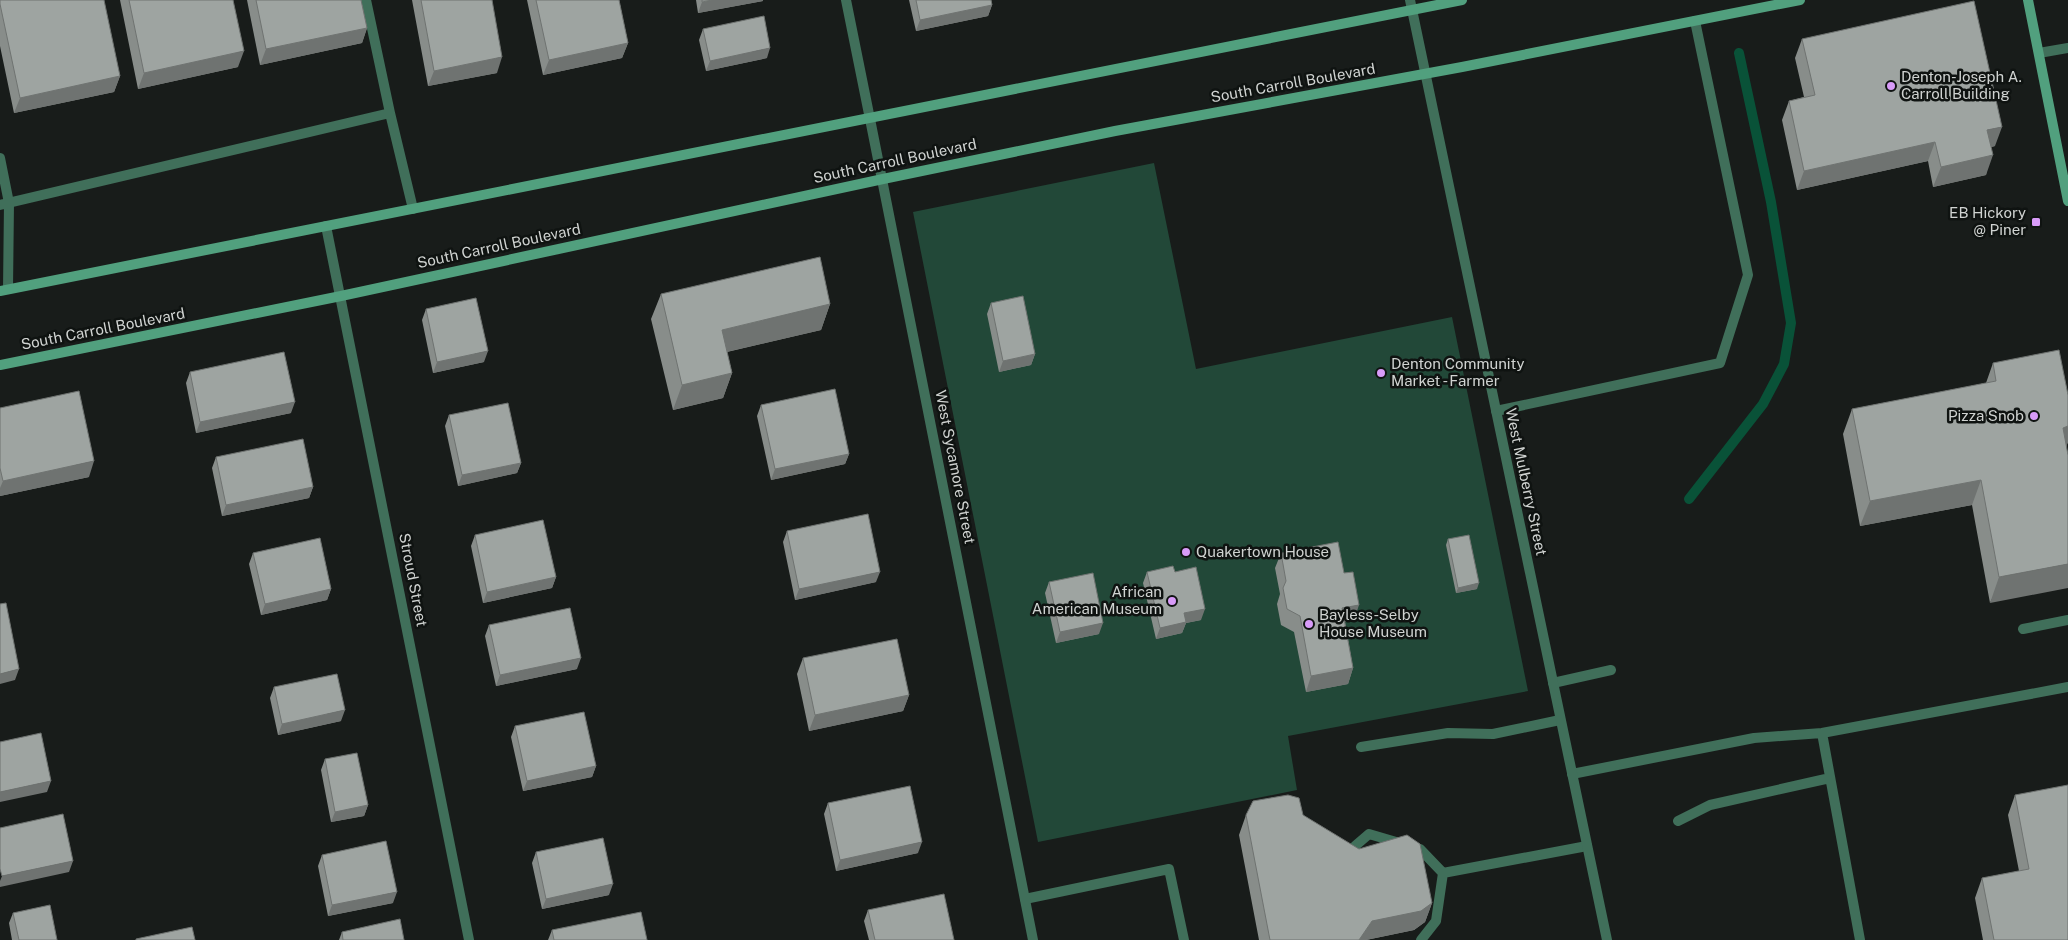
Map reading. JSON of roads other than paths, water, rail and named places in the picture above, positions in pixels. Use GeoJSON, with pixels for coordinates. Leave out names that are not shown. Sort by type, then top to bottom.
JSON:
{"type":"FeatureCollection","features":[{"type":"Feature","properties":{"kind":"main road"},"geometry":{"type":"LineString","coordinates":[[4,290],[1462,0]]}},
{"type":"Feature","properties":{"kind":"main road","name":"South Carroll Boulevard"},"geometry":{"type":"LineString","coordinates":[[0,365],[341,296],[1115,131],[1427,73],[1800,0]]}},
{"type":"Feature","properties":{"kind":"main road"},"geometry":{"type":"LineString","coordinates":[[2028,0],[2068,201]]}},
{"type":"Feature","properties":{"kind":"street"},"geometry":{"type":"LineString","coordinates":[[366,0],[413,209]]}},
{"type":"Feature","properties":{"kind":"street","name":"West Sycamore Street"},"geometry":{"type":"LineString","coordinates":[[846,0],[1033,940]]}},
{"type":"Feature","properties":{"kind":"street","name":"West Mulberry Street"},"geometry":{"type":"LineString","coordinates":[[1410,0],[1427,73],[1607,940]]}},
{"type":"Feature","properties":{"kind":"street"},"geometry":{"type":"LineString","coordinates":[[1496,410],[1720,363],[1748,274],[1695,21]]}},
{"type":"Feature","properties":{"kind":"street"},"geometry":{"type":"LineString","coordinates":[[2039,54],[2068,48]]}},
{"type":"Feature","properties":{"kind":"street"},"geometry":{"type":"LineString","coordinates":[[4,204],[390,113]]}},
{"type":"Feature","properties":{"kind":"street"},"geometry":{"type":"LineString","coordinates":[[0,158],[4,204],[4,290]]}},
{"type":"Feature","properties":{"kind":"street","name":"Stroud Street"},"geometry":{"type":"LineString","coordinates":[[326,226],[469,940]]}},
{"type":"Feature","properties":{"kind":"street"},"geometry":{"type":"LineString","coordinates":[[2023,629],[2068,620]]}},
{"type":"Feature","properties":{"kind":"street"},"geometry":{"type":"LineString","coordinates":[[1553,683],[1611,670]]}},
{"type":"Feature","properties":{"kind":"street"},"geometry":{"type":"LineString","coordinates":[[1572,774],[1754,738],[1822,734],[2068,687]]}},
{"type":"Feature","properties":{"kind":"street"},"geometry":{"type":"LineString","coordinates":[[1361,747],[1448,733],[1494,734],[1560,720]]}},
{"type":"Feature","properties":{"kind":"street"},"geometry":{"type":"LineString","coordinates":[[1822,734],[1860,940]]}},
{"type":"Feature","properties":{"kind":"street"},"geometry":{"type":"LineString","coordinates":[[1678,821],[1710,805],[1830,778]]}},
{"type":"Feature","properties":{"kind":"street"},"geometry":{"type":"LineString","coordinates":[[1361,874],[1355,846],[1369,834],[1420,850],[1442,873]]}},
{"type":"Feature","properties":{"kind":"street"},"geometry":{"type":"LineString","coordinates":[[1442,873],[1587,846]]}},
{"type":"Feature","properties":{"kind":"street"},"geometry":{"type":"LineString","coordinates":[[1025,899],[1169,869],[1184,940]]}},
{"type":"Feature","properties":{"kind":"street"},"geometry":{"type":"LineString","coordinates":[[1421,940],[1436,921],[1442,873]]}},
{"type":"Feature","properties":{"kind":"waterway"},"geometry":{"type":"LineString","coordinates":[[1689,499],[1763,404],[1784,364],[1791,323],[1771,202],[1739,53]]}},
{"type":"Feature","properties":{"kind":"place","name":"Denton-Joseph A. Carroll Building"},"geometry":{"type":"Point","coordinates":[1891,86]}},
{"type":"Feature","properties":{"kind":"place","name":"EB Hickory @ Piner"},"geometry":{"type":"Point","coordinates":[2036,222]}},
{"type":"Feature","properties":{"kind":"place","name":"Denton Community Market - Farmer"},"geometry":{"type":"Point","coordinates":[1381,373]}},
{"type":"Feature","properties":{"kind":"place","name":"Pizza Snob"},"geometry":{"type":"Point","coordinates":[2034,416]}},
{"type":"Feature","properties":{"kind":"place","name":"Quakertown House"},"geometry":{"type":"Point","coordinates":[1186,552]}},
{"type":"Feature","properties":{"kind":"place","name":"African American Museum"},"geometry":{"type":"Point","coordinates":[1172,601]}},
{"type":"Feature","properties":{"kind":"place","name":"Bayless-Selby House Museum"},"geometry":{"type":"Point","coordinates":[1309,624]}}]}
